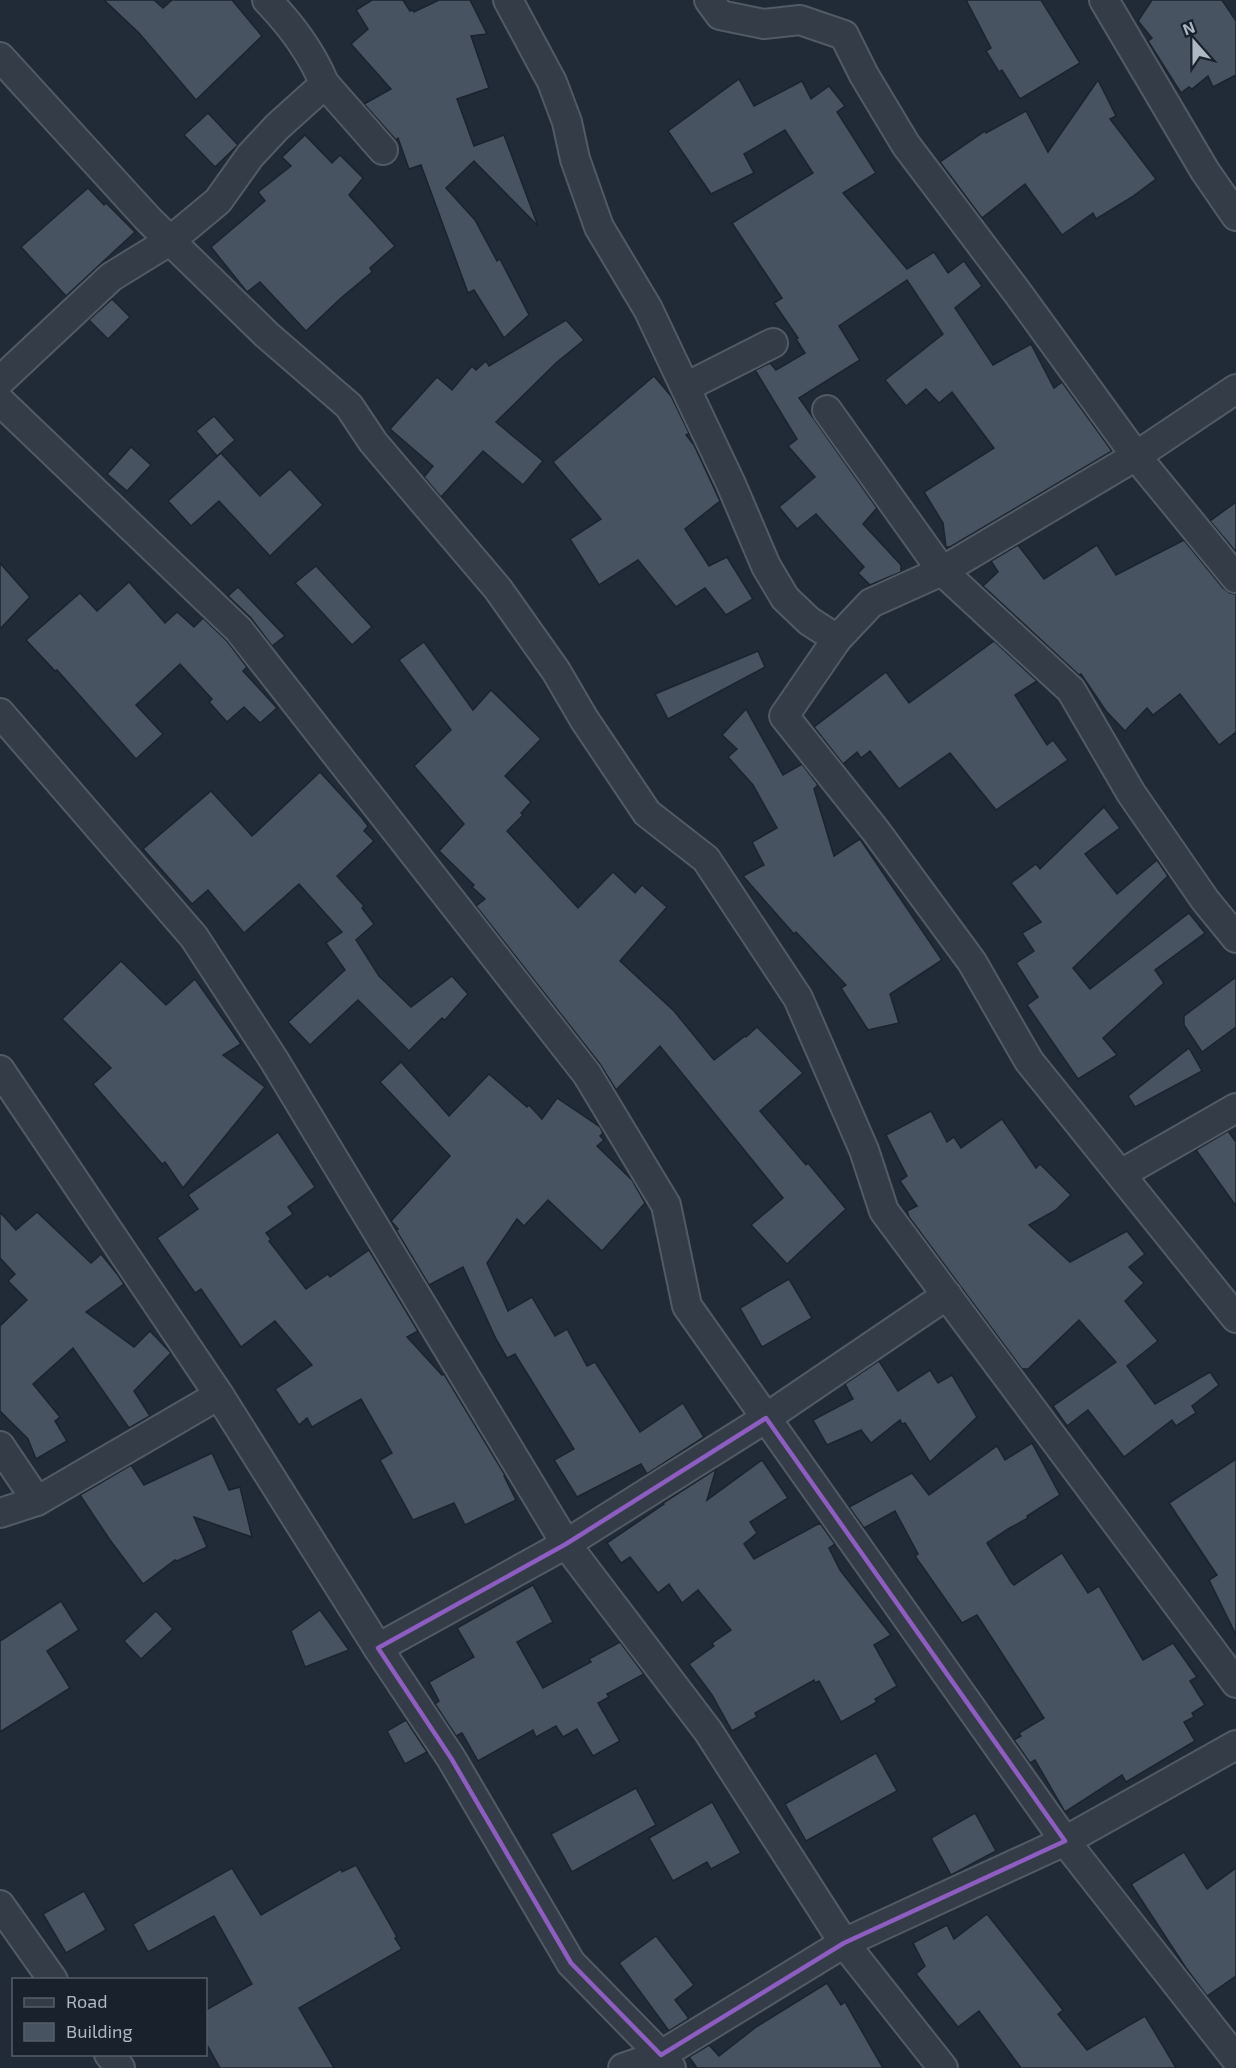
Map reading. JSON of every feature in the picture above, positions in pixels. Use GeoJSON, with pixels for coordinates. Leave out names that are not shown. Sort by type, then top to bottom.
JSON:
{"type":"FeatureCollection","features":[{"type":"Feature","properties":{"kind":"street"},"geometry":{"type":"LineString","coordinates":[[267,0],[287,21],[309,51],[324,83],[383,150]]}},
{"type":"Feature","properties":{"kind":"street"},"geometry":{"type":"LineString","coordinates":[[508,0],[552,82],[567,122],[575,159],[599,227],[648,309],[686,387],[766,566],[785,598],[809,621],[837,639]]}},
{"type":"Feature","properties":{"kind":"street"},"geometry":{"type":"LineString","coordinates":[[709,0],[720,15],[764,24],[800,20],[844,36],[864,75],[906,145],[1017,292],[1136,456],[1236,578]]}},
{"type":"Feature","properties":{"kind":"street"},"geometry":{"type":"LineString","coordinates":[[1104,0],[1205,171],[1236,216]]}},
{"type":"Feature","properties":{"kind":"street"},"geometry":{"type":"LineString","coordinates":[[0,57],[46,109],[82,144],[149,220],[267,335],[349,406],[373,442],[498,589],[556,671],[584,719],[647,813],[706,859],[798,998],[864,1150],[884,1211],[1236,1683]]}},
{"type":"Feature","properties":{"kind":"street"},"geometry":{"type":"LineString","coordinates":[[0,381],[111,277],[171,240],[218,201],[250,156],[324,83]]}},
{"type":"Feature","properties":{"kind":"street"},"geometry":{"type":"LineString","coordinates":[[686,387],[773,343]]}},
{"type":"Feature","properties":{"kind":"street"},"geometry":{"type":"LineString","coordinates":[[1236,389],[1136,456],[942,571],[871,603],[837,639],[784,716],[875,830],[972,962],[1029,1061],[1236,1318]]}},
{"type":"Feature","properties":{"kind":"street"},"geometry":{"type":"LineString","coordinates":[[0,401],[239,630],[587,1074],[666,1205],[687,1306],[1065,1841],[1236,2059]]}},
{"type":"Feature","properties":{"kind":"street"},"geometry":{"type":"LineString","coordinates":[[827,410],[942,571],[1071,690],[1131,793],[1205,900],[1236,938]]}},
{"type":"Feature","properties":{"kind":"street"},"geometry":{"type":"LineString","coordinates":[[0,713],[194,937],[274,1060],[566,1544],[708,1731],[844,1943],[943,2068]]}},
{"type":"Feature","properties":{"kind":"street"},"geometry":{"type":"LineString","coordinates":[[0,1070],[219,1395],[378,1648],[451,1758],[514,1863],[570,1964],[666,2062]]}},
{"type":"Feature","properties":{"kind":"street"},"geometry":{"type":"LineString","coordinates":[[1121,1174],[1236,1108]]}},
{"type":"Feature","properties":{"kind":"street"},"geometry":{"type":"LineString","coordinates":[[378,1648],[566,1544],[766,1418],[947,1295]]}},
{"type":"Feature","properties":{"kind":"street"},"geometry":{"type":"LineString","coordinates":[[0,1513],[37,1501],[219,1395]]}},
{"type":"Feature","properties":{"kind":"street"},"geometry":{"type":"LineString","coordinates":[[0,1446],[37,1501]]}},
{"type":"Feature","properties":{"kind":"street"},"geometry":{"type":"LineString","coordinates":[[623,2068],[666,2062],[844,1943],[1065,1841],[1236,1745]]}},
{"type":"Feature","properties":{"kind":"street"},"geometry":{"type":"LineString","coordinates":[[0,1905],[52,1978]]}},
{"type":"Feature","properties":{"kind":"street"},"geometry":{"type":"LineString","coordinates":[[110,2056],[120,2068]]}},
{"type":"Feature","properties":{"kind":"highlighted area"},"geometry":{"type":"Polygon","coordinates":[[[766,1418],[1065,1841],[844,1943],[661,2055],[571,1963],[451,1758],[378,1648],[566,1544],[766,1418]]]}},
{"type":"Feature","properties":{"kind":"building"},"geometry":{"type":"Polygon","coordinates":[[[104,0],[154,0],[163,8],[172,0],[232,0],[262,36],[196,100],[139,33],[104,0]]]}},
{"type":"Feature","properties":{"kind":"building"},"geometry":{"type":"Polygon","coordinates":[[[372,0],[403,0],[410,11],[414,12],[439,0],[470,0],[487,34],[471,36],[489,88],[457,99],[474,146],[504,135],[538,226],[474,161],[446,188],[475,220],[497,261],[500,259],[529,315],[504,338],[474,290],[468,293],[421,165],[409,169],[398,138],[396,140],[364,104],[391,89],[351,44],[368,29],[356,10],[372,0]]]}},
{"type":"Feature","properties":{"kind":"building"},"geometry":{"type":"Polygon","coordinates":[[[966,0],[1041,0],[1080,63],[1020,99],[1002,70],[999,72],[986,51],[991,48],[966,0]]]}},
{"type":"Feature","properties":{"kind":"building"},"geometry":{"type":"Polygon","coordinates":[[[1152,0],[1222,0],[1236,21],[1236,75],[1213,87],[1208,76],[1192,89],[1189,87],[1181,93],[1148,41],[1152,38],[1138,21],[1152,0]]]}},
{"type":"Feature","properties":{"kind":"building"},"geometry":{"type":"Polygon","coordinates":[[[739,79],[754,106],[802,81],[811,99],[829,86],[845,106],[837,112],[876,173],[843,193],[907,269],[934,252],[948,273],[964,261],[982,286],[955,308],[993,365],[1031,344],[1054,388],[1062,382],[1112,451],[950,547],[946,547],[943,523],[924,492],[994,448],[952,392],[939,403],[926,389],[906,406],[885,380],[943,334],[907,280],[839,326],[860,360],[799,398],[877,508],[863,524],[901,565],[901,572],[870,585],[858,573],[864,567],[816,514],[797,529],[779,507],[815,477],[788,446],[797,439],[755,370],[770,363],[776,370],[805,353],[796,339],[798,338],[774,303],[782,298],[732,223],[813,173],[785,130],[744,154],[754,173],[711,194],[668,131],[739,79]]]}},
{"type":"Feature","properties":{"kind":"building"},"geometry":{"type":"Polygon","coordinates":[[[1098,80],[1116,116],[1110,119],[1156,179],[1096,219],[1093,213],[1062,235],[1025,184],[982,218],[940,162],[985,131],[986,133],[1026,111],[1048,152],[1098,80]]]}},
{"type":"Feature","properties":{"kind":"building"},"geometry":{"type":"Polygon","coordinates":[[[208,113],[238,145],[215,167],[184,135],[208,113]]]}},
{"type":"Feature","properties":{"kind":"building"},"geometry":{"type":"Polygon","coordinates":[[[305,135],[332,163],[340,155],[363,178],[349,195],[395,246],[370,268],[372,272],[306,331],[260,282],[247,292],[211,247],[265,201],[258,192],[291,166],[282,157],[305,135]]]}},
{"type":"Feature","properties":{"kind":"building"},"geometry":{"type":"Polygon","coordinates":[[[88,188],[135,232],[66,296],[21,247],[88,188]]]}},
{"type":"Feature","properties":{"kind":"building"},"geometry":{"type":"Polygon","coordinates":[[[112,299],[130,317],[108,339],[89,320],[112,299]]]}},
{"type":"Feature","properties":{"kind":"building"},"geometry":{"type":"Polygon","coordinates":[[[566,320],[584,340],[556,363],[496,422],[543,461],[523,485],[483,451],[441,497],[424,477],[433,466],[390,429],[437,377],[452,390],[472,366],[476,370],[486,361],[489,366],[566,320]]]}},
{"type":"Feature","properties":{"kind":"building"},"geometry":{"type":"Polygon","coordinates":[[[654,376],[671,396],[689,433],[686,435],[694,445],[720,501],[685,529],[709,566],[727,557],[753,599],[726,615],[705,588],[676,607],[638,560],[599,585],[570,539],[601,519],[553,462],[654,376]]]}},
{"type":"Feature","properties":{"kind":"building"},"geometry":{"type":"Polygon","coordinates":[[[214,416],[235,440],[217,456],[196,431],[214,416]]]}},
{"type":"Feature","properties":{"kind":"building"},"geometry":{"type":"Polygon","coordinates":[[[131,447],[151,465],[127,491],[107,474],[131,447]]]}},
{"type":"Feature","properties":{"kind":"building"},"geometry":{"type":"Polygon","coordinates":[[[221,453],[260,496],[290,469],[323,505],[270,556],[219,501],[191,526],[168,501],[221,453]]]}},
{"type":"Feature","properties":{"kind":"building"},"geometry":{"type":"Polygon","coordinates":[[[1236,502],[1236,552],[1210,521],[1236,502]]]}},
{"type":"Feature","properties":{"kind":"building"},"geometry":{"type":"Polygon","coordinates":[[[1184,540],[1223,588],[1236,594],[1236,732],[1219,745],[1180,694],[1153,715],[1147,708],[1125,731],[1106,711],[1081,674],[1079,675],[983,586],[998,572],[991,561],[1018,545],[1044,579],[1097,545],[1116,575],[1184,540]]]}},
{"type":"Feature","properties":{"kind":"building"},"geometry":{"type":"Polygon","coordinates":[[[0,563],[30,597],[0,629],[0,563]]]}},
{"type":"Feature","properties":{"kind":"building"},"geometry":{"type":"Polygon","coordinates":[[[316,566],[372,627],[352,645],[295,583],[316,566]]]}},
{"type":"Feature","properties":{"kind":"building"},"geometry":{"type":"Polygon","coordinates":[[[129,582],[165,623],[177,612],[194,627],[203,618],[227,641],[247,667],[243,671],[277,708],[260,723],[244,707],[227,722],[209,702],[212,699],[180,664],[136,705],[163,734],[136,759],[57,670],[55,671],[26,640],[80,593],[97,611],[129,582]]]}},
{"type":"Feature","properties":{"kind":"building"},"geometry":{"type":"Polygon","coordinates":[[[238,587],[285,636],[272,646],[251,618],[228,596],[238,587]]]}},
{"type":"Feature","properties":{"kind":"building"},"geometry":{"type":"Polygon","coordinates":[[[994,641],[1037,681],[1015,695],[1047,745],[1053,740],[1068,760],[996,810],[950,753],[899,789],[870,751],[861,758],[857,752],[843,764],[814,727],[886,672],[909,703],[994,641]]]}},
{"type":"Feature","properties":{"kind":"building"},"geometry":{"type":"Polygon","coordinates":[[[424,642],[473,710],[491,690],[541,739],[505,776],[531,802],[521,813],[523,815],[507,831],[578,908],[613,872],[635,893],[642,885],[667,907],[620,961],[674,1011],[714,1060],[757,1027],[803,1073],[760,1111],[846,1209],[787,1264],[751,1225],[783,1198],[660,1046],[616,1090],[600,1064],[476,906],[485,899],[439,851],[464,824],[414,766],[451,730],[399,660],[424,642]]]}},
{"type":"Feature","properties":{"kind":"building"},"geometry":{"type":"Polygon","coordinates":[[[758,651],[765,667],[668,719],[655,694],[758,651]]]}},
{"type":"Feature","properties":{"kind":"building"},"geometry":{"type":"Polygon","coordinates":[[[746,709],[783,775],[802,764],[818,785],[814,789],[834,856],[860,839],[942,960],[890,994],[899,1023],[868,1030],[841,988],[846,985],[796,932],[794,934],[743,876],[764,865],[752,842],[777,828],[753,785],[728,757],[737,749],[722,735],[746,709]]]}},
{"type":"Feature","properties":{"kind":"building"},"geometry":{"type":"Polygon","coordinates":[[[320,772],[362,818],[368,826],[364,831],[374,841],[337,876],[364,906],[362,908],[374,924],[356,940],[379,976],[411,1007],[452,976],[468,994],[445,1020],[442,1018],[409,1051],[358,1000],[310,1045],[288,1022],[345,970],[326,943],[342,932],[299,884],[244,933],[208,890],[192,904],[143,849],[211,791],[252,836],[320,772]]]}},
{"type":"Feature","properties":{"kind":"building"},"geometry":{"type":"Polygon","coordinates":[[[1104,807],[1120,828],[1085,854],[1117,894],[1157,860],[1168,876],[1073,968],[1090,989],[1189,913],[1205,933],[1155,970],[1164,983],[1103,1038],[1117,1055],[1078,1079],[1027,1005],[1038,997],[1016,963],[1034,951],[1022,933],[1041,922],[1011,883],[1036,864],[1040,869],[1104,807]]]}},
{"type":"Feature","properties":{"kind":"building"},"geometry":{"type":"Polygon","coordinates":[[[121,961],[166,1005],[195,979],[241,1044],[223,1055],[265,1087],[183,1188],[165,1162],[162,1164],[93,1084],[111,1068],[62,1019],[121,961]]]}},
{"type":"Feature","properties":{"kind":"building"},"geometry":{"type":"Polygon","coordinates":[[[1236,977],[1236,1027],[1202,1052],[1184,1025],[1184,1016],[1236,977]]]}},
{"type":"Feature","properties":{"kind":"building"},"geometry":{"type":"Polygon","coordinates":[[[1189,1048],[1202,1071],[1135,1107],[1128,1096],[1189,1048]]]}},
{"type":"Feature","properties":{"kind":"building"},"geometry":{"type":"Polygon","coordinates":[[[401,1062],[449,1116],[489,1074],[527,1107],[529,1105],[542,1119],[557,1098],[600,1127],[603,1133],[600,1136],[604,1140],[597,1146],[632,1180],[645,1203],[602,1251],[548,1200],[524,1226],[517,1219],[487,1263],[508,1311],[532,1297],[555,1336],[567,1329],[587,1366],[595,1362],[640,1432],[683,1403],[704,1437],[647,1474],[641,1464],[577,1497],[554,1460],[574,1449],[515,1354],[507,1358],[463,1267],[429,1285],[396,1230],[398,1229],[391,1221],[450,1156],[380,1082],[401,1062]]]}},
{"type":"Feature","properties":{"kind":"building"},"geometry":{"type":"Polygon","coordinates":[[[931,1111],[947,1142],[954,1137],[961,1148],[1002,1119],[1036,1168],[1040,1164],[1071,1195],[1056,1210],[1029,1225],[1070,1262],[1127,1231],[1145,1254],[1129,1267],[1144,1283],[1125,1301],[1158,1341],[1127,1366],[1155,1404],[1210,1372],[1219,1385],[1192,1406],[1196,1413],[1176,1426],[1172,1420],[1124,1457],[1088,1410],[1067,1426],[1053,1406],[1116,1362],[1079,1320],[1028,1369],[1022,1369],[909,1217],[907,1211],[917,1206],[900,1181],[907,1176],[886,1135],[931,1111]]]}},
{"type":"Feature","properties":{"kind":"building"},"geometry":{"type":"Polygon","coordinates":[[[1228,1131],[1236,1142],[1236,1206],[1196,1150],[1228,1131]]]}},
{"type":"Feature","properties":{"kind":"building"},"geometry":{"type":"Polygon","coordinates":[[[278,1132],[315,1187],[288,1207],[293,1214],[266,1233],[271,1239],[269,1241],[306,1289],[328,1274],[330,1277],[369,1250],[418,1331],[407,1337],[442,1375],[444,1374],[505,1475],[516,1500],[465,1525],[454,1503],[413,1520],[380,1460],[392,1453],[361,1399],[312,1427],[307,1418],[299,1425],[275,1389],[312,1365],[275,1321],[241,1347],[201,1289],[195,1293],[157,1238],[198,1209],[188,1195],[278,1132]]]}},
{"type":"Feature","properties":{"kind":"building"},"geometry":{"type":"Polygon","coordinates":[[[0,1212],[16,1230],[37,1212],[91,1263],[101,1254],[118,1275],[124,1284],[86,1312],[134,1347],[150,1331],[171,1353],[134,1391],[150,1416],[129,1428],[73,1348],[33,1384],[60,1417],[55,1421],[67,1441],[36,1459],[28,1439],[0,1411],[0,1326],[27,1300],[8,1281],[15,1274],[0,1258],[0,1212]]]}},
{"type":"Feature","properties":{"kind":"building"},"geometry":{"type":"Polygon","coordinates":[[[789,1279],[812,1318],[762,1347],[740,1308],[789,1279]]]}},
{"type":"Feature","properties":{"kind":"building"},"geometry":{"type":"Polygon","coordinates":[[[879,1361],[898,1391],[930,1370],[938,1383],[952,1375],[977,1417],[930,1462],[905,1423],[902,1424],[900,1420],[871,1443],[861,1430],[827,1445],[813,1420],[853,1399],[845,1384],[879,1361]]]}},
{"type":"Feature","properties":{"kind":"building"},"geometry":{"type":"Polygon","coordinates":[[[1032,1443],[1060,1495],[987,1543],[1011,1582],[1014,1585],[1062,1553],[1088,1593],[1099,1586],[1143,1660],[1173,1643],[1197,1677],[1190,1681],[1205,1705],[1192,1713],[1194,1717],[1184,1722],[1195,1741],[1126,1782],[1122,1775],[1065,1812],[1035,1760],[1030,1763],[1014,1740],[1021,1736],[1019,1733],[1044,1718],[977,1615],[962,1623],[915,1556],[918,1554],[895,1511],[864,1528],[849,1507],[912,1473],[929,1495],[997,1446],[1005,1460],[1032,1443]]]}},
{"type":"Feature","properties":{"kind":"building"},"geometry":{"type":"Polygon","coordinates":[[[212,1453],[229,1490],[240,1487],[252,1537],[194,1517],[207,1547],[175,1560],[143,1584],[80,1495],[131,1465],[144,1485],[212,1453]]]}},
{"type":"Feature","properties":{"kind":"building"},"geometry":{"type":"Polygon","coordinates":[[[1236,1459],[1236,1635],[1209,1580],[1217,1575],[1169,1503],[1236,1459]]]}},
{"type":"Feature","properties":{"kind":"building"},"geometry":{"type":"Polygon","coordinates":[[[762,1460],[788,1498],[750,1522],[757,1533],[744,1544],[754,1559],[820,1523],[835,1544],[829,1548],[840,1570],[891,1635],[874,1645],[897,1686],[875,1699],[877,1702],[841,1722],[819,1681],[815,1683],[814,1680],[755,1713],[757,1717],[732,1731],[712,1695],[689,1664],[714,1646],[712,1643],[731,1630],[698,1590],[682,1603],[669,1584],[658,1593],[630,1557],[621,1563],[607,1543],[716,1469],[707,1500],[762,1460]]]}},
{"type":"Feature","properties":{"kind":"building"},"geometry":{"type":"Polygon","coordinates":[[[533,1585],[553,1622],[517,1642],[543,1688],[591,1662],[589,1659],[620,1642],[644,1674],[607,1694],[609,1697],[598,1703],[620,1741],[593,1756],[577,1729],[563,1737],[556,1726],[536,1737],[533,1730],[478,1761],[462,1733],[456,1736],[435,1704],[439,1701],[429,1682],[474,1657],[457,1628],[533,1585]]]}},
{"type":"Feature","properties":{"kind":"building"},"geometry":{"type":"Polygon","coordinates":[[[61,1601],[79,1630],[47,1651],[70,1688],[0,1732],[0,1641],[61,1601]]]}},
{"type":"Feature","properties":{"kind":"building"},"geometry":{"type":"Polygon","coordinates":[[[320,1610],[349,1650],[305,1667],[291,1631],[320,1610]]]}},
{"type":"Feature","properties":{"kind":"building"},"geometry":{"type":"Polygon","coordinates":[[[156,1611],[173,1629],[141,1659],[124,1641],[156,1611]]]}},
{"type":"Feature","properties":{"kind":"building"},"geometry":{"type":"Polygon","coordinates":[[[406,1720],[427,1752],[405,1764],[387,1731],[406,1720]]]}},
{"type":"Feature","properties":{"kind":"building"},"geometry":{"type":"Polygon","coordinates":[[[876,1753],[897,1791],[806,1841],[785,1804],[876,1753]]]}},
{"type":"Feature","properties":{"kind":"building"},"geometry":{"type":"Polygon","coordinates":[[[636,1788],[656,1825],[572,1872],[551,1834],[636,1788]]]}},
{"type":"Feature","properties":{"kind":"building"},"geometry":{"type":"Polygon","coordinates":[[[712,1802],[741,1853],[711,1869],[707,1862],[673,1881],[649,1838],[712,1802]]]}},
{"type":"Feature","properties":{"kind":"building"},"geometry":{"type":"Polygon","coordinates":[[[975,1813],[996,1851],[951,1875],[931,1838],[975,1813]]]}},
{"type":"Feature","properties":{"kind":"building"},"geometry":{"type":"Polygon","coordinates":[[[1184,1852],[1207,1889],[1236,1868],[1236,1976],[1207,1996],[1131,1884],[1184,1852]]]}},
{"type":"Feature","properties":{"kind":"building"},"geometry":{"type":"Polygon","coordinates":[[[356,1865],[402,1949],[299,2008],[334,2068],[220,2068],[207,2045],[207,2009],[252,1984],[214,1916],[148,1952],[133,1924],[232,1868],[261,1915],[341,1869],[342,1872],[356,1865]]]}},
{"type":"Feature","properties":{"kind":"building"},"geometry":{"type":"Polygon","coordinates":[[[84,1891],[106,1930],[66,1953],[43,1914],[84,1891]]]}},
{"type":"Feature","properties":{"kind":"building"},"geometry":{"type":"Polygon","coordinates":[[[987,1914],[1063,2010],[1058,2014],[1087,2050],[1145,2016],[1176,2068],[1021,2068],[979,2011],[958,2027],[916,1974],[925,1966],[913,1943],[947,1925],[954,1939],[987,1914]]]}},
{"type":"Feature","properties":{"kind":"building"},"geometry":{"type":"Polygon","coordinates":[[[656,1936],[694,1985],[675,2000],[688,2019],[669,2031],[619,1963],[656,1936]]]}},
{"type":"Feature","properties":{"kind":"building"},"geometry":{"type":"Polygon","coordinates":[[[827,1983],[841,2005],[845,2002],[883,2068],[697,2068],[689,2057],[709,2045],[719,2056],[756,2027],[827,1983]]]}}]}
